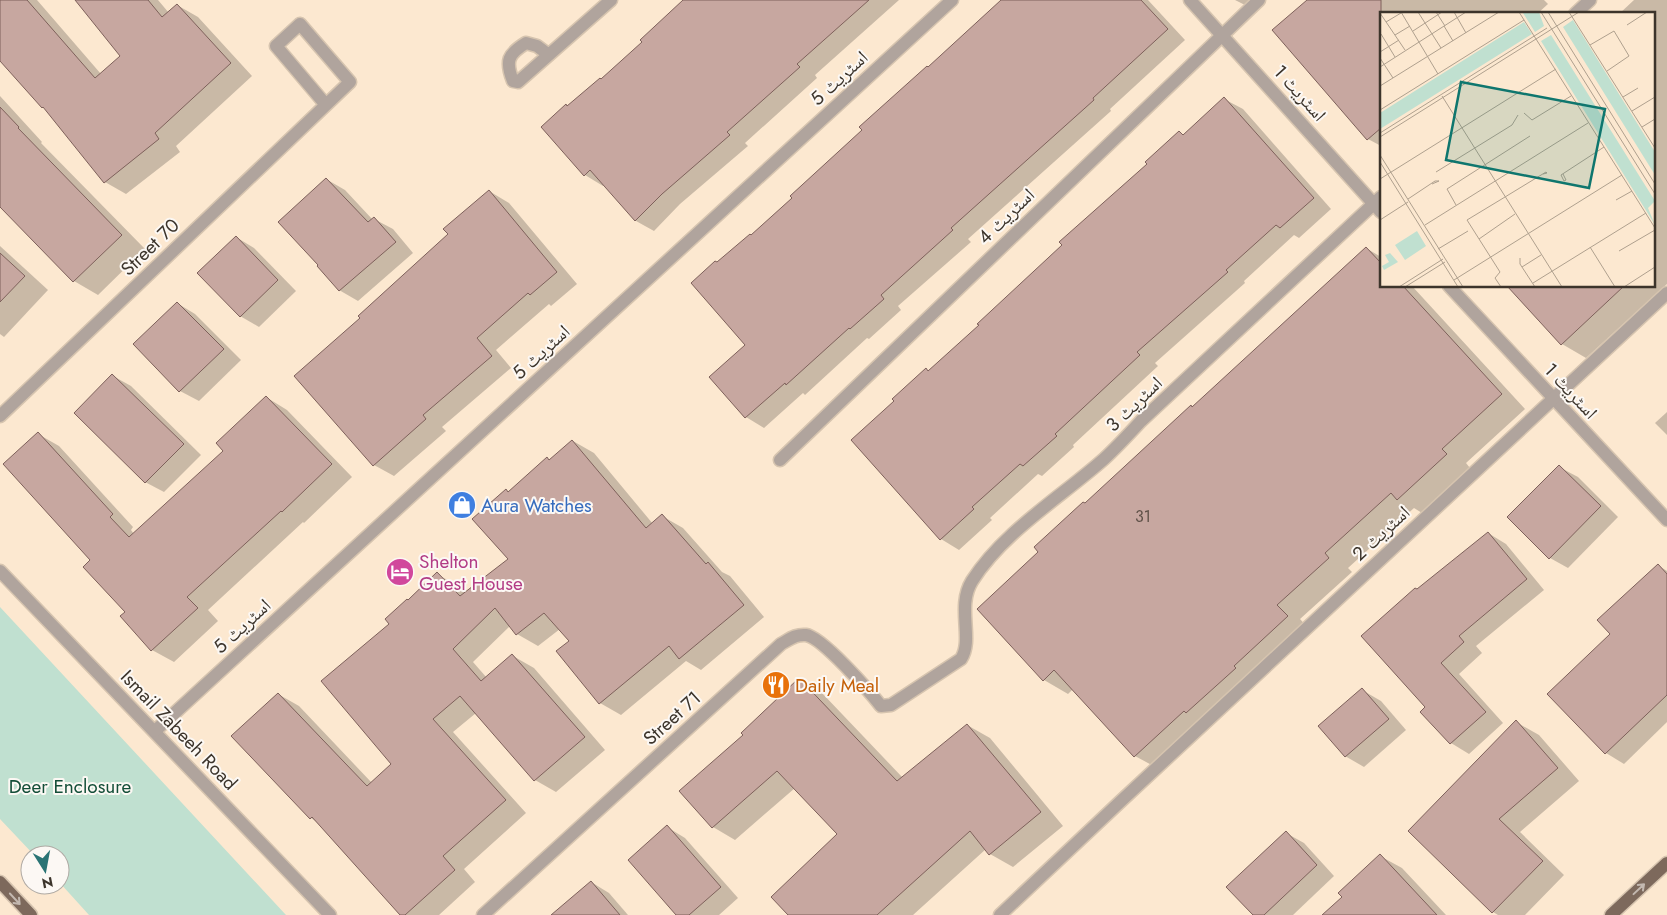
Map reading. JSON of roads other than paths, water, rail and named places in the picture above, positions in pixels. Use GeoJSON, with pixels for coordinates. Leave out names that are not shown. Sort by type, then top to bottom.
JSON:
{"type":"FeatureCollection","features":[{"type":"Feature","properties":{"kind":"main road"},"geometry":{"type":"LineString","coordinates":[[1611,915],[1667,863]]}},
{"type":"Feature","properties":{"kind":"main road"},"geometry":{"type":"LineString","coordinates":[[0,882],[31,915]]}},
{"type":"Feature","properties":{"kind":"street"},"geometry":{"type":"LineString","coordinates":[[549,55],[611,0]]}},
{"type":"Feature","properties":{"kind":"street","name":"اسٹریٹ 5"},"geometry":{"type":"LineString","coordinates":[[155,731],[952,0]]}},
{"type":"Feature","properties":{"kind":"street","name":"اسٹریٹ 1"},"geometry":{"type":"LineString","coordinates":[[1190,0],[1378,204]]}},
{"type":"Feature","properties":{"kind":"street","name":"اسٹریٹ 4"},"geometry":{"type":"LineString","coordinates":[[780,460],[1259,0]]}},
{"type":"Feature","properties":{"kind":"street"},"geometry":{"type":"LineString","coordinates":[[1577,12],[1590,0]]}},
{"type":"Feature","properties":{"kind":"street","name":"Street 70"},"geometry":{"type":"LineString","coordinates":[[0,416],[326,105],[350,82],[300,24],[276,46],[326,105]]}},
{"type":"Feature","properties":{"kind":"street","name":"اسٹریٹ 3"},"geometry":{"type":"LineString","coordinates":[[891,705],[962,659],[966,645],[964,608],[970,583],[1002,543],[1105,458],[1142,421],[1378,204]]}},
{"type":"Feature","properties":{"kind":"street","name":"اسٹریٹ 1"},"geometry":{"type":"LineString","coordinates":[[1451,288],[1553,400],[1667,520]]}},
{"type":"Feature","properties":{"kind":"street","name":"اسٹریٹ 2"},"geometry":{"type":"LineString","coordinates":[[1000,915],[1667,293]]}},
{"type":"Feature","properties":{"kind":"street","name":"Ismail Zabeeh Road"},"geometry":{"type":"LineString","coordinates":[[0,571],[330,915]]}},
{"type":"Feature","properties":{"kind":"street","name":"Street 71"},"geometry":{"type":"LineString","coordinates":[[483,915],[781,644],[794,636],[808,635],[827,649],[862,682],[881,706],[891,705]]}},
{"type":"Feature","properties":{"kind":"place","name":"Aura Watches"},"geometry":{"type":"Point","coordinates":[462,505]}},
{"type":"Feature","properties":{"kind":"place","name":"Shelton Guest House"},"geometry":{"type":"Point","coordinates":[400,572]}},
{"type":"Feature","properties":{"kind":"place","name":"Daily Meal"},"geometry":{"type":"Point","coordinates":[776,685]}},
{"type":"Feature","properties":{"kind":"park label","name":"Deer Enclosure"},"geometry":{"type":"Point","coordinates":[70,786]}}]}
